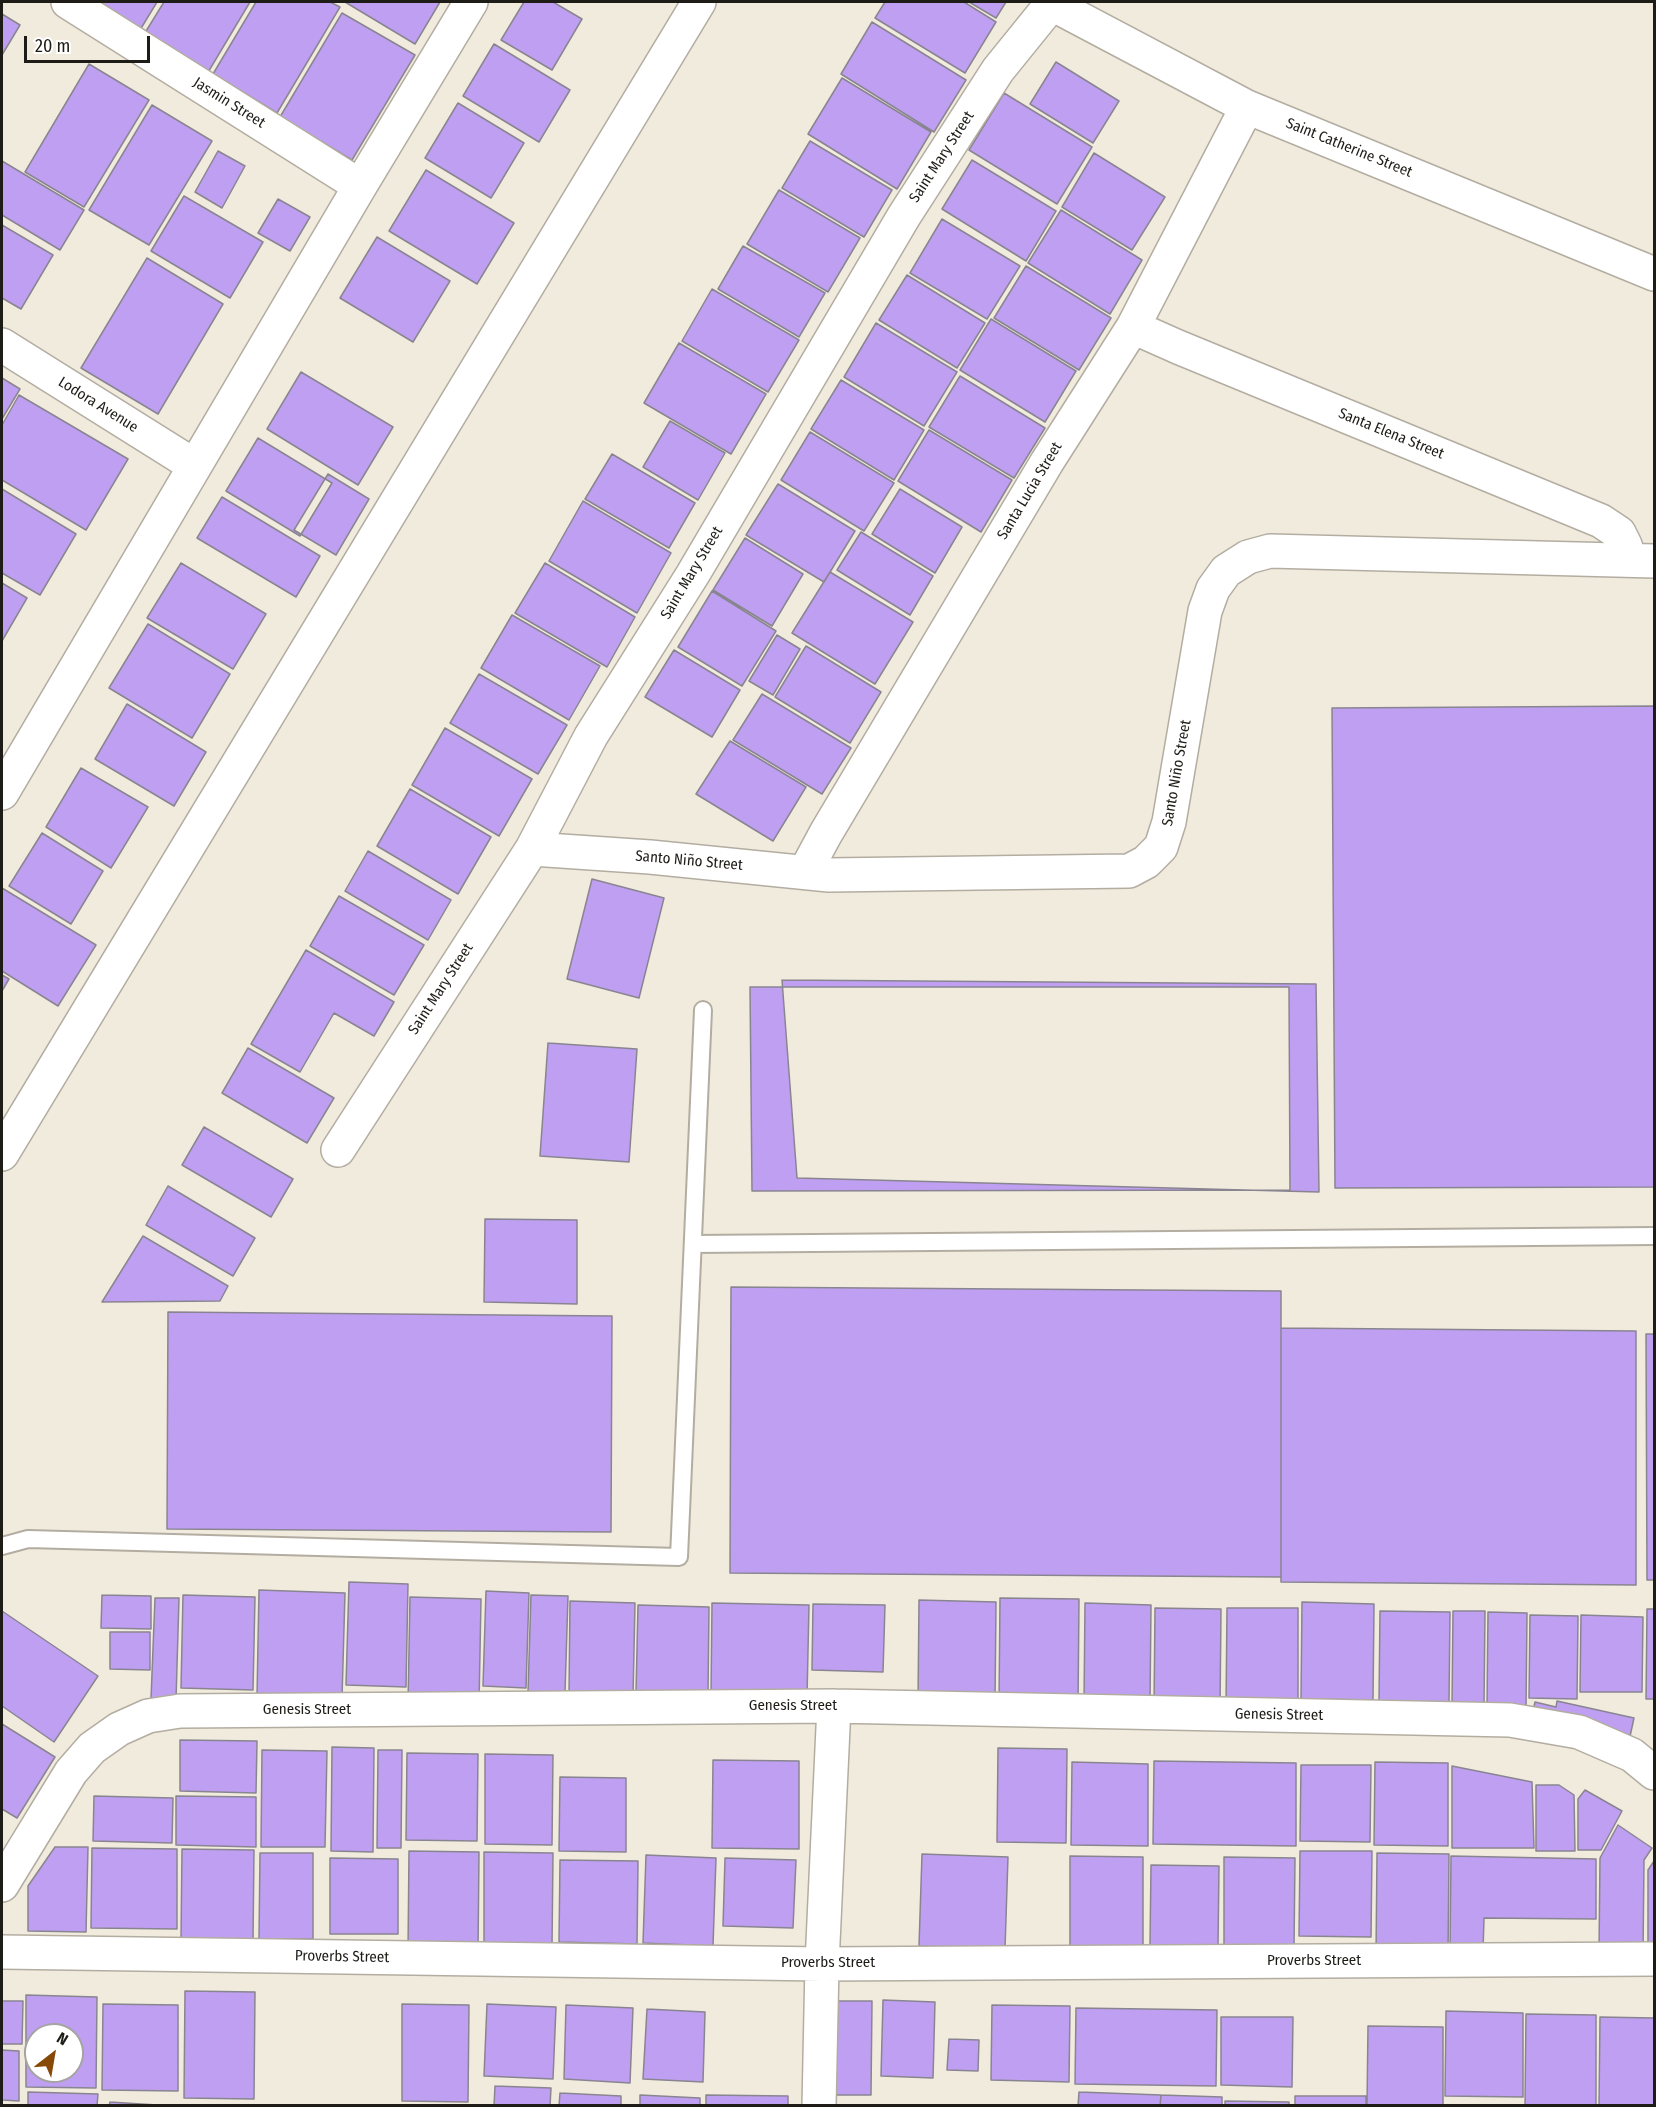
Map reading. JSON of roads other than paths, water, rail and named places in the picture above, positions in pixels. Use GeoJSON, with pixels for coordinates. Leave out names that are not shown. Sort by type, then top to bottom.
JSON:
{"type":"FeatureCollection","features":[{"type":"Feature","properties":{"kind":"street","name":"Jasmin Street"},"geometry":{"type":"LineString","coordinates":[[68,2],[360,186]]}},
{"type":"Feature","properties":{"kind":"street"},"geometry":{"type":"LineString","coordinates":[[2,794],[471,2]]}},
{"type":"Feature","properties":{"kind":"street"},"geometry":{"type":"LineString","coordinates":[[2,1154],[699,2]]}},
{"type":"Feature","properties":{"kind":"street","name":"Saint Catherine Street"},"geometry":{"type":"LineString","coordinates":[[1052,3],[1247,107],[1654,274]]}},
{"type":"Feature","properties":{"kind":"street","name":"Saint Mary Street"},"geometry":{"type":"LineString","coordinates":[[338,1150],[532,849],[591,736],[693,574],[904,216],[998,70],[1052,3]]}},
{"type":"Feature","properties":{"kind":"street","name":"Santa Lucia Street"},"geometry":{"type":"LineString","coordinates":[[805,872],[1041,472],[1133,327],[1247,107]]}},
{"type":"Feature","properties":{"kind":"street","name":"Santa Elena Street"},"geometry":{"type":"LineString","coordinates":[[1133,327],[1601,521],[1619,533],[1626,545],[1642,561]]}},
{"type":"Feature","properties":{"kind":"street","name":"Lodora Avenue"},"geometry":{"type":"LineString","coordinates":[[2,345],[195,466]]}},
{"type":"Feature","properties":{"kind":"street","name":"Santo Niño Street"},"geometry":{"type":"LineString","coordinates":[[532,849],[650,857],[829,875],[1129,871],[1146,862],[1161,847],[1169,822],[1205,610],[1213,589],[1226,571],[1248,557],[1270,551],[1642,561]]}},
{"type":"Feature","properties":{"kind":"street"},"geometry":{"type":"LineString","coordinates":[[819,2106],[822,1964],[834,1706]]}},
{"type":"Feature","properties":{"kind":"street","name":"Genesis Street"},"geometry":{"type":"LineString","coordinates":[[2,1885],[71,1772],[92,1748],[119,1729],[148,1716],[180,1711],[834,1706],[1510,1720],[1579,1732],[1632,1755],[1654,1773]]}},
{"type":"Feature","properties":{"kind":"street","name":"Proverbs Street"},"geometry":{"type":"LineString","coordinates":[[2,1952],[822,1964],[1654,1959]]}},
{"type":"Feature","properties":{"kind":"lane"},"geometry":{"type":"LineString","coordinates":[[2,1546],[28,1539],[679,1557],[703,1010]]}},
{"type":"Feature","properties":{"kind":"lane"},"geometry":{"type":"LineString","coordinates":[[693,1244],[1654,1236]]}}]}
